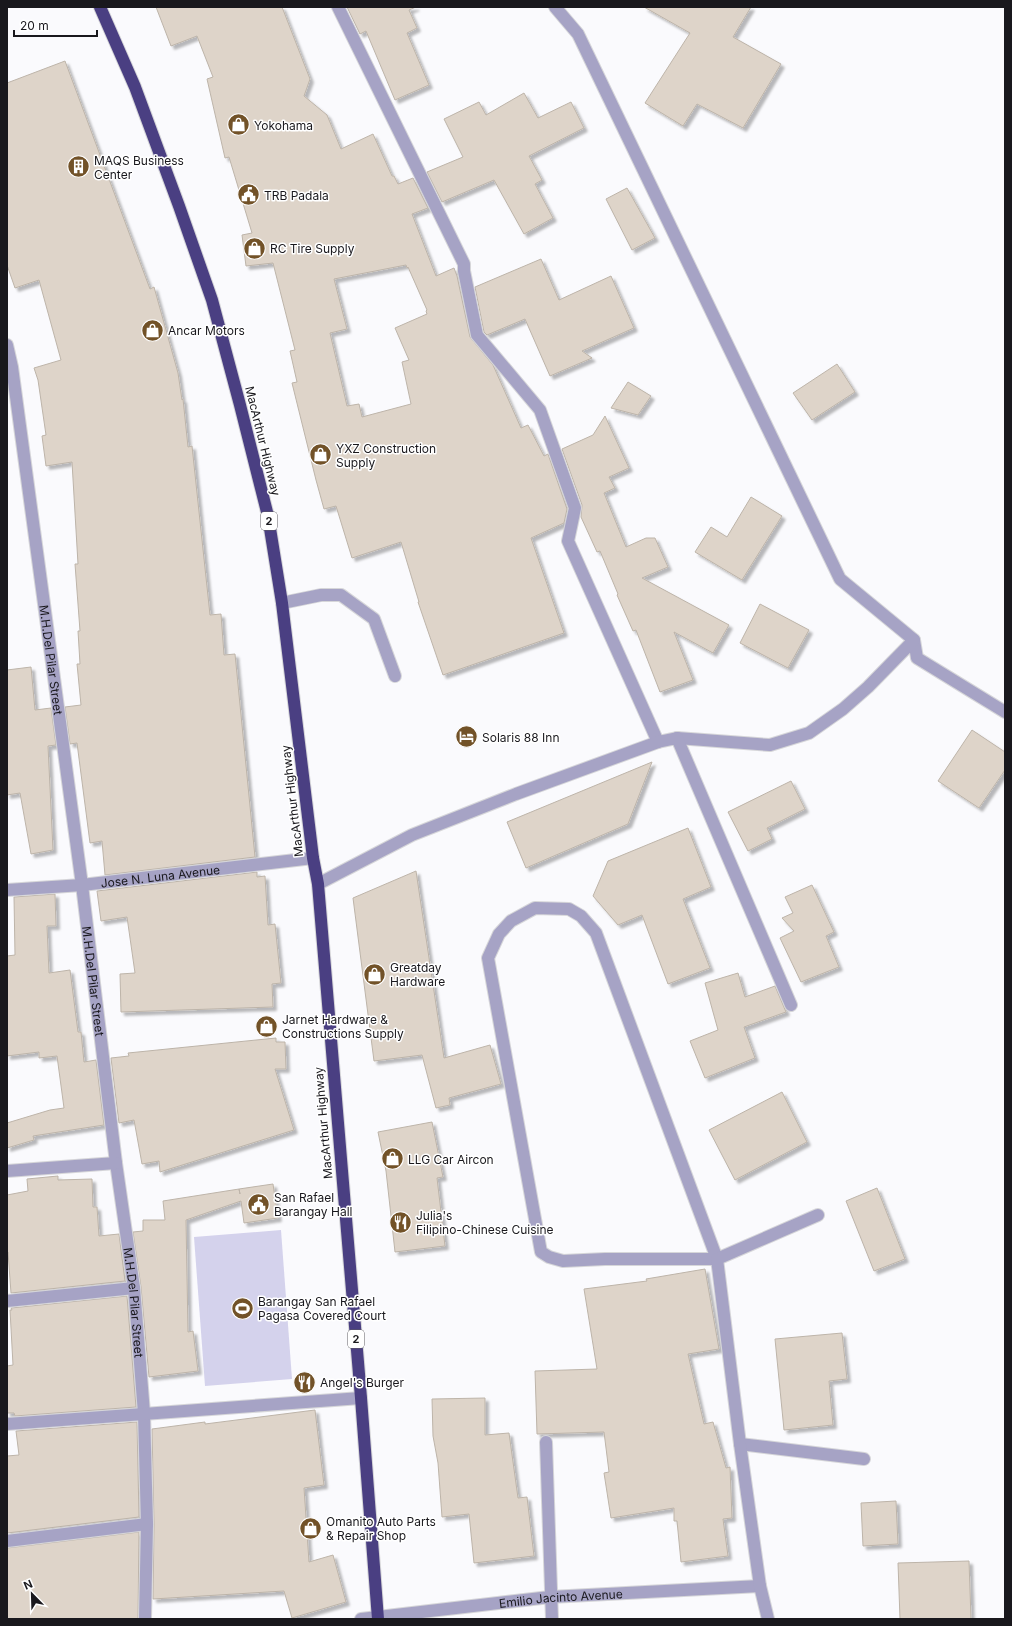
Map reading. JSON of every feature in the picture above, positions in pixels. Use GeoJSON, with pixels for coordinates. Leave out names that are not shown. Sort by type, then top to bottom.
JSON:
{"type":"FeatureCollection","features":[{"type":"Feature","properties":{"kind":"highway","name":"MacArthur Highway"},"geometry":{"type":"LineString","coordinates":[[100,7],[135,87],[212,300],[268,516],[282,603],[313,858],[318,884],[378,1618]]}},
{"type":"Feature","properties":{"kind":"street"},"geometry":{"type":"LineString","coordinates":[[338,7],[464,264],[464,271],[477,335],[540,410],[575,508],[568,540],[658,742]]}},
{"type":"Feature","properties":{"kind":"street"},"geometry":{"type":"LineString","coordinates":[[555,7],[578,34],[840,579],[914,640],[917,658],[1005,712]]}},
{"type":"Feature","properties":{"kind":"street","name":"M.H.Del Pilar Street"},"geometry":{"type":"LineString","coordinates":[[7,345],[13,375],[82,885],[116,1163],[134,1288],[144,1413],[147,1524],[145,1619]]}},
{"type":"Feature","properties":{"kind":"street"},"geometry":{"type":"LineString","coordinates":[[282,603],[321,596],[341,595],[374,620],[395,676]]}},
{"type":"Feature","properties":{"kind":"street"},"geometry":{"type":"LineString","coordinates":[[318,884],[412,835],[516,794],[658,742],[677,738],[770,745],[809,733],[843,709],[868,687],[914,640]]}},
{"type":"Feature","properties":{"kind":"street"},"geometry":{"type":"LineString","coordinates":[[677,738],[791,1005]]}},
{"type":"Feature","properties":{"kind":"street","name":"Jose N. Luna Avenue"},"geometry":{"type":"LineString","coordinates":[[7,890],[82,885],[313,858]]}},
{"type":"Feature","properties":{"kind":"street"},"geometry":{"type":"LineString","coordinates":[[768,1619],[760,1586],[740,1444],[717,1259],[596,933],[581,916],[569,910],[535,908],[511,921],[498,934],[488,958],[542,1252],[549,1257],[563,1261],[605,1259],[717,1259],[818,1214]]}},
{"type":"Feature","properties":{"kind":"street"},"geometry":{"type":"LineString","coordinates":[[7,1171],[116,1163]]}},
{"type":"Feature","properties":{"kind":"street"},"geometry":{"type":"LineString","coordinates":[[7,1301],[134,1288]]}},
{"type":"Feature","properties":{"kind":"street"},"geometry":{"type":"LineString","coordinates":[[7,1424],[361,1398]]}},
{"type":"Feature","properties":{"kind":"street"},"geometry":{"type":"LineString","coordinates":[[546,1442],[550,1597],[552,1619]]}},
{"type":"Feature","properties":{"kind":"street"},"geometry":{"type":"LineString","coordinates":[[740,1444],[864,1459]]}},
{"type":"Feature","properties":{"kind":"street"},"geometry":{"type":"LineString","coordinates":[[7,1541],[147,1524]]}},
{"type":"Feature","properties":{"kind":"street","name":"Emilio Jacinto Avenue"},"geometry":{"type":"LineString","coordinates":[[362,1619],[550,1597],[760,1586]]}},
{"type":"Feature","properties":{"kind":"shaded area","name":"Barangay San Rafael Pagasa Covered Court"},"geometry":{"type":"Polygon","coordinates":[[[281,1230],[292,1379],[205,1386],[194,1237],[281,1230]]]}},
{"type":"Feature","properties":{"kind":"building"},"geometry":{"type":"Polygon","coordinates":[[[156,7],[282,7],[310,79],[304,96],[327,115],[341,149],[373,134],[392,176],[394,176],[398,184],[413,178],[428,208],[412,214],[436,276],[454,268],[470,337],[493,365],[521,428],[528,425],[544,456],[548,454],[567,509],[564,523],[531,538],[564,633],[443,675],[418,602],[401,542],[352,558],[336,506],[324,509],[316,480],[292,383],[297,382],[290,351],[295,350],[273,263],[246,266],[242,235],[252,233],[229,157],[225,158],[207,79],[213,77],[197,36],[171,46],[156,7]],[[406,265],[334,279],[347,329],[330,333],[347,406],[359,404],[362,417],[411,404],[402,362],[409,360],[395,328],[427,314],[427,310],[408,267],[407,268],[406,265]]]}},
{"type":"Feature","properties":{"kind":"building"},"geometry":{"type":"Polygon","coordinates":[[[347,7],[416,7],[409,10],[417,28],[407,33],[429,85],[395,100],[366,31],[360,34],[347,7]]]}},
{"type":"Feature","properties":{"kind":"building"},"geometry":{"type":"Polygon","coordinates":[[[644,7],[751,7],[733,37],[781,64],[743,128],[697,104],[683,126],[645,103],[690,33],[644,7]]]}},
{"type":"Feature","properties":{"kind":"building"},"geometry":{"type":"Polygon","coordinates":[[[65,61],[150,289],[154,287],[178,373],[182,400],[183,399],[188,447],[192,446],[210,615],[221,614],[224,655],[235,654],[255,857],[105,875],[102,841],[90,843],[77,743],[70,744],[65,707],[81,705],[77,664],[80,664],[78,631],[80,631],[75,564],[78,564],[72,462],[46,466],[42,436],[46,435],[38,380],[34,368],[61,360],[39,280],[15,288],[7,265],[7,83],[65,61]]]}},
{"type":"Feature","properties":{"kind":"building"},"geometry":{"type":"Polygon","coordinates":[[[524,93],[538,118],[571,102],[584,128],[529,156],[542,180],[535,184],[553,218],[524,234],[494,180],[442,202],[427,172],[463,157],[444,119],[479,102],[486,115],[524,93]]]}},
{"type":"Feature","properties":{"kind":"building"},"geometry":{"type":"Polygon","coordinates":[[[627,188],[655,238],[632,250],[606,199],[627,188]]]}},
{"type":"Feature","properties":{"kind":"building"},"geometry":{"type":"Polygon","coordinates":[[[541,259],[559,300],[611,276],[634,328],[582,351],[592,358],[550,376],[525,319],[487,335],[484,332],[475,287],[541,259]]]}},
{"type":"Feature","properties":{"kind":"building"},"geometry":{"type":"Polygon","coordinates":[[[837,364],[855,392],[812,420],[793,393],[837,364]]]}},
{"type":"Feature","properties":{"kind":"building"},"geometry":{"type":"Polygon","coordinates":[[[628,382],[651,396],[638,415],[611,408],[628,382]]]}},
{"type":"Feature","properties":{"kind":"building"},"geometry":{"type":"Polygon","coordinates":[[[605,416],[629,468],[609,477],[615,488],[604,493],[626,547],[646,538],[655,538],[668,567],[642,578],[729,625],[713,653],[674,632],[693,680],[660,692],[636,630],[633,631],[600,551],[597,552],[581,517],[582,505],[562,449],[593,435],[605,416]]]}},
{"type":"Feature","properties":{"kind":"building"},"geometry":{"type":"Polygon","coordinates":[[[751,497],[782,516],[742,580],[695,552],[711,527],[727,537],[751,497]]]}},
{"type":"Feature","properties":{"kind":"building"},"geometry":{"type":"Polygon","coordinates":[[[760,604],[809,630],[788,668],[740,643],[760,604]]]}},
{"type":"Feature","properties":{"kind":"building"},"geometry":{"type":"Polygon","coordinates":[[[31,667],[35,710],[51,708],[56,745],[48,746],[53,850],[31,854],[20,793],[7,795],[7,670],[31,667]]]}},
{"type":"Feature","properties":{"kind":"building"},"geometry":{"type":"Polygon","coordinates":[[[972,730],[1005,752],[1005,770],[979,808],[938,781],[972,730]]]}},
{"type":"Feature","properties":{"kind":"building"},"geometry":{"type":"Polygon","coordinates":[[[652,762],[628,824],[526,868],[507,822],[652,762]]]}},
{"type":"Feature","properties":{"kind":"building"},"geometry":{"type":"Polygon","coordinates":[[[791,781],[805,809],[767,828],[772,839],[748,851],[728,812],[791,781]]]}},
{"type":"Feature","properties":{"kind":"building"},"geometry":{"type":"Polygon","coordinates":[[[688,828],[711,887],[683,899],[710,968],[668,984],[642,915],[618,925],[593,896],[608,861],[688,828]]]}},
{"type":"Feature","properties":{"kind":"building"},"geometry":{"type":"Polygon","coordinates":[[[416,871],[444,1058],[490,1045],[501,1084],[449,1098],[450,1105],[436,1108],[422,1055],[374,1061],[353,898],[416,871]]]}},
{"type":"Feature","properties":{"kind":"building"},"geometry":{"type":"Polygon","coordinates":[[[257,872],[257,877],[265,876],[268,925],[275,924],[281,983],[272,984],[273,1007],[121,1012],[120,974],[135,973],[127,917],[101,921],[97,891],[257,872]]]}},
{"type":"Feature","properties":{"kind":"building"},"geometry":{"type":"Polygon","coordinates":[[[812,885],[834,932],[826,936],[839,967],[801,982],[780,938],[794,931],[782,918],[793,913],[785,897],[812,885]]]}},
{"type":"Feature","properties":{"kind":"building"},"geometry":{"type":"Polygon","coordinates":[[[55,894],[56,926],[47,926],[49,973],[70,970],[78,1032],[81,1032],[84,1062],[96,1060],[104,1125],[33,1136],[34,1140],[7,1148],[7,1123],[50,1110],[64,1108],[57,1056],[39,1058],[39,1052],[7,1056],[7,956],[15,955],[14,897],[55,894]]]}},
{"type":"Feature","properties":{"kind":"building"},"geometry":{"type":"Polygon","coordinates":[[[738,973],[745,997],[775,986],[786,1012],[744,1027],[755,1058],[705,1078],[690,1041],[718,1030],[705,983],[738,973]]]}},
{"type":"Feature","properties":{"kind":"building"},"geometry":{"type":"Polygon","coordinates":[[[276,1038],[276,1042],[285,1042],[286,1069],[275,1069],[294,1130],[160,1172],[159,1161],[142,1164],[134,1120],[119,1123],[111,1058],[129,1056],[128,1053],[276,1038]]]}},
{"type":"Feature","properties":{"kind":"building"},"geometry":{"type":"Polygon","coordinates":[[[782,1092],[807,1142],[735,1180],[709,1130],[782,1092]]]}},
{"type":"Feature","properties":{"kind":"building"},"geometry":{"type":"Polygon","coordinates":[[[432,1122],[443,1177],[437,1178],[445,1246],[395,1252],[386,1171],[378,1132],[432,1122]]]}},
{"type":"Feature","properties":{"kind":"building"},"geometry":{"type":"Polygon","coordinates":[[[58,1176],[58,1180],[92,1179],[93,1207],[97,1207],[99,1236],[119,1234],[125,1281],[11,1293],[7,1252],[7,1195],[28,1191],[27,1179],[58,1176]]]}},
{"type":"Feature","properties":{"kind":"building"},"geometry":{"type":"Polygon","coordinates":[[[273,1184],[278,1218],[244,1223],[241,1201],[186,1220],[188,1332],[193,1331],[198,1371],[149,1377],[141,1287],[133,1232],[143,1231],[143,1220],[165,1220],[163,1201],[273,1184]]]}},
{"type":"Feature","properties":{"kind":"building"},"geometry":{"type":"Polygon","coordinates":[[[877,1188],[905,1259],[874,1271],[846,1201],[877,1188]]]}},
{"type":"Feature","properties":{"kind":"building"},"geometry":{"type":"Polygon","coordinates":[[[705,1269],[719,1349],[688,1354],[704,1424],[713,1422],[726,1468],[730,1467],[732,1518],[723,1519],[728,1556],[681,1562],[677,1521],[674,1521],[674,1508],[611,1518],[604,1473],[609,1472],[604,1432],[537,1434],[535,1371],[597,1369],[584,1289],[647,1281],[646,1279],[705,1269]]]}},
{"type":"Feature","properties":{"kind":"building"},"geometry":{"type":"Polygon","coordinates":[[[127,1296],[136,1407],[15,1416],[14,1413],[7,1413],[7,1366],[13,1365],[11,1308],[127,1296]]]}},
{"type":"Feature","properties":{"kind":"building"},"geometry":{"type":"Polygon","coordinates":[[[842,1333],[847,1379],[829,1381],[833,1425],[784,1430],[775,1339],[842,1333]]]}},
{"type":"Feature","properties":{"kind":"building"},"geometry":{"type":"Polygon","coordinates":[[[485,1398],[485,1435],[509,1433],[518,1498],[527,1497],[534,1556],[474,1563],[469,1514],[442,1517],[438,1463],[433,1436],[432,1399],[485,1398]]]}},
{"type":"Feature","properties":{"kind":"building"},"geometry":{"type":"Polygon","coordinates":[[[315,1410],[324,1485],[304,1488],[309,1562],[333,1555],[346,1602],[292,1618],[284,1591],[153,1599],[154,1524],[152,1429],[315,1410]]]}},
{"type":"Feature","properties":{"kind":"building"},"geometry":{"type":"Polygon","coordinates":[[[137,1422],[139,1517],[7,1533],[7,1456],[19,1455],[16,1431],[137,1422]]]}},
{"type":"Feature","properties":{"kind":"building"},"geometry":{"type":"Polygon","coordinates":[[[896,1501],[898,1544],[863,1546],[861,1503],[896,1501]]]}},
{"type":"Feature","properties":{"kind":"building"},"geometry":{"type":"Polygon","coordinates":[[[139,1532],[138,1619],[7,1619],[7,1548],[139,1532]]]}},
{"type":"Feature","properties":{"kind":"building"},"geometry":{"type":"Polygon","coordinates":[[[969,1561],[971,1619],[900,1619],[898,1563],[969,1561]]]}},
{"type":"Feature","properties":{"kind":"place","name":"Yokohama"},"geometry":{"type":"Point","coordinates":[239,125]}},
{"type":"Feature","properties":{"kind":"place","name":"MAQS Business Center"},"geometry":{"type":"Point","coordinates":[78,167]}},
{"type":"Feature","properties":{"kind":"place","name":"TRB Padala"},"geometry":{"type":"Point","coordinates":[248,195]}},
{"type":"Feature","properties":{"kind":"place","name":"RC Tire Supply"},"geometry":{"type":"Point","coordinates":[254,248]}},
{"type":"Feature","properties":{"kind":"place","name":"Ancar Motors"},"geometry":{"type":"Point","coordinates":[152,330]}},
{"type":"Feature","properties":{"kind":"place","name":"YXZ Construction Supply"},"geometry":{"type":"Point","coordinates":[320,455]}},
{"type":"Feature","properties":{"kind":"place","name":"Solaris 88 Inn"},"geometry":{"type":"Point","coordinates":[466,737]}},
{"type":"Feature","properties":{"kind":"place","name":"Greatday Hardware"},"geometry":{"type":"Point","coordinates":[374,974]}},
{"type":"Feature","properties":{"kind":"place","name":"Jarnet Hardware & Constructions Supply"},"geometry":{"type":"Point","coordinates":[267,1026]}},
{"type":"Feature","properties":{"kind":"place","name":"LLG Car Aircon"},"geometry":{"type":"Point","coordinates":[393,1159]}},
{"type":"Feature","properties":{"kind":"place","name":"San Rafael Barangay Hall"},"geometry":{"type":"Point","coordinates":[259,1204]}},
{"type":"Feature","properties":{"kind":"place","name":"Julia's Filipino-Chinese Cuisine"},"geometry":{"type":"Point","coordinates":[401,1222]}},
{"type":"Feature","properties":{"kind":"place","name":"Barangay San Rafael Pagasa Covered Court"},"geometry":{"type":"Point","coordinates":[243,1308]}},
{"type":"Feature","properties":{"kind":"place","name":"Angel's Burger"},"geometry":{"type":"Point","coordinates":[304,1382]}},
{"type":"Feature","properties":{"kind":"place","name":"Omanito Auto Parts & Repair Shop"},"geometry":{"type":"Point","coordinates":[310,1528]}}]}
